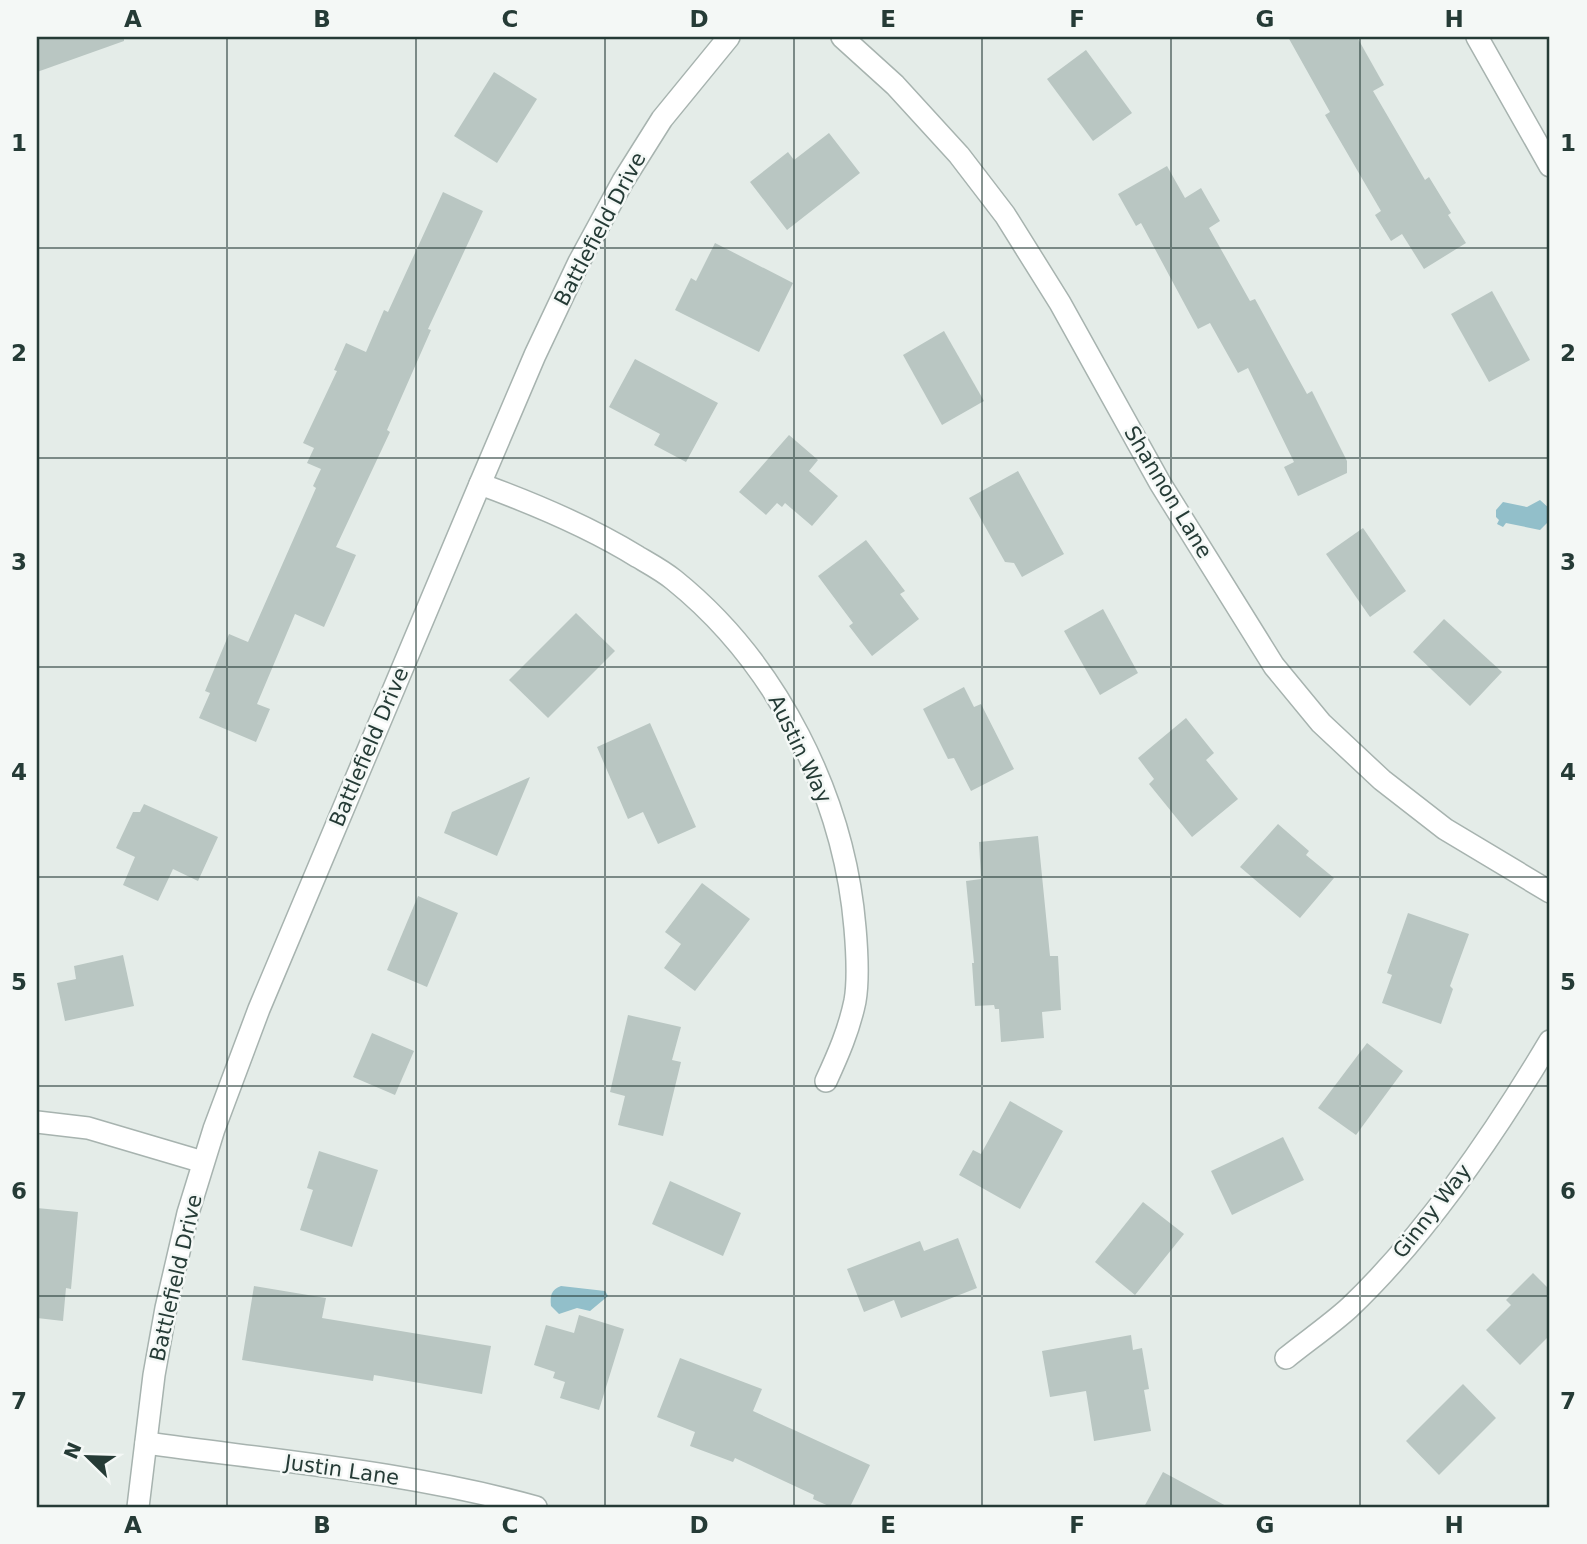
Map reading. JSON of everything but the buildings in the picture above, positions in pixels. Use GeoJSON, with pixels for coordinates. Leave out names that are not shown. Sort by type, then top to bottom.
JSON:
{"type":"FeatureCollection","features":[{"type":"Feature","properties":{"kind":"street","name":"Battlefield Drive"},"geometry":{"type":"LineString","coordinates":[[138,1507],[154,1375],[188,1213],[203,1162],[259,1009],[480,484],[563,297],[623,181],[662,119],[729,37]]}},
{"type":"Feature","properties":{"kind":"street","name":"Shannon Lane"},"geometry":{"type":"LineString","coordinates":[[842,37],[904,94],[959,155],[1005,215],[1060,303],[1160,483],[1274,666],[1321,723],[1382,780],[1445,829],[1550,892]]}},
{"type":"Feature","properties":{"kind":"street"},"geometry":{"type":"LineString","coordinates":[[1477,37],[1550,166]]}},
{"type":"Feature","properties":{"kind":"street","name":"Austin Way"},"geometry":{"type":"LineString","coordinates":[[480,484],[538,505],[607,538],[673,579],[720,624],[762,674],[790,718],[824,790],[843,853],[853,904],[857,956],[855,1000],[844,1042],[826,1081]]}},
{"type":"Feature","properties":{"kind":"street","name":"Ginny Way"},"geometry":{"type":"LineString","coordinates":[[1286,1358],[1348,1309],[1398,1257],[1513,1102],[1550,1041]]}},
{"type":"Feature","properties":{"kind":"street"},"geometry":{"type":"LineString","coordinates":[[37,1122],[88,1128],[203,1162]]}},
{"type":"Feature","properties":{"kind":"street","name":"Justin Lane"},"geometry":{"type":"LineString","coordinates":[[146,1443],[387,1475],[536,1507]]}},
{"type":"Feature","properties":{"kind":"water"},"geometry":{"type":"Polygon","coordinates":[[[1540,500],[1550,509],[1550,520],[1540,530],[1506,523],[1503,527],[1497,524],[1499,520],[1496,510],[1503,502],[1527,507],[1540,500]]]}},
{"type":"Feature","properties":{"kind":"water"},"geometry":{"type":"Polygon","coordinates":[[[561,1286],[605,1291],[608,1296],[590,1311],[577,1308],[559,1314],[551,1306],[551,1299],[553,1291],[561,1286]]]}}]}
